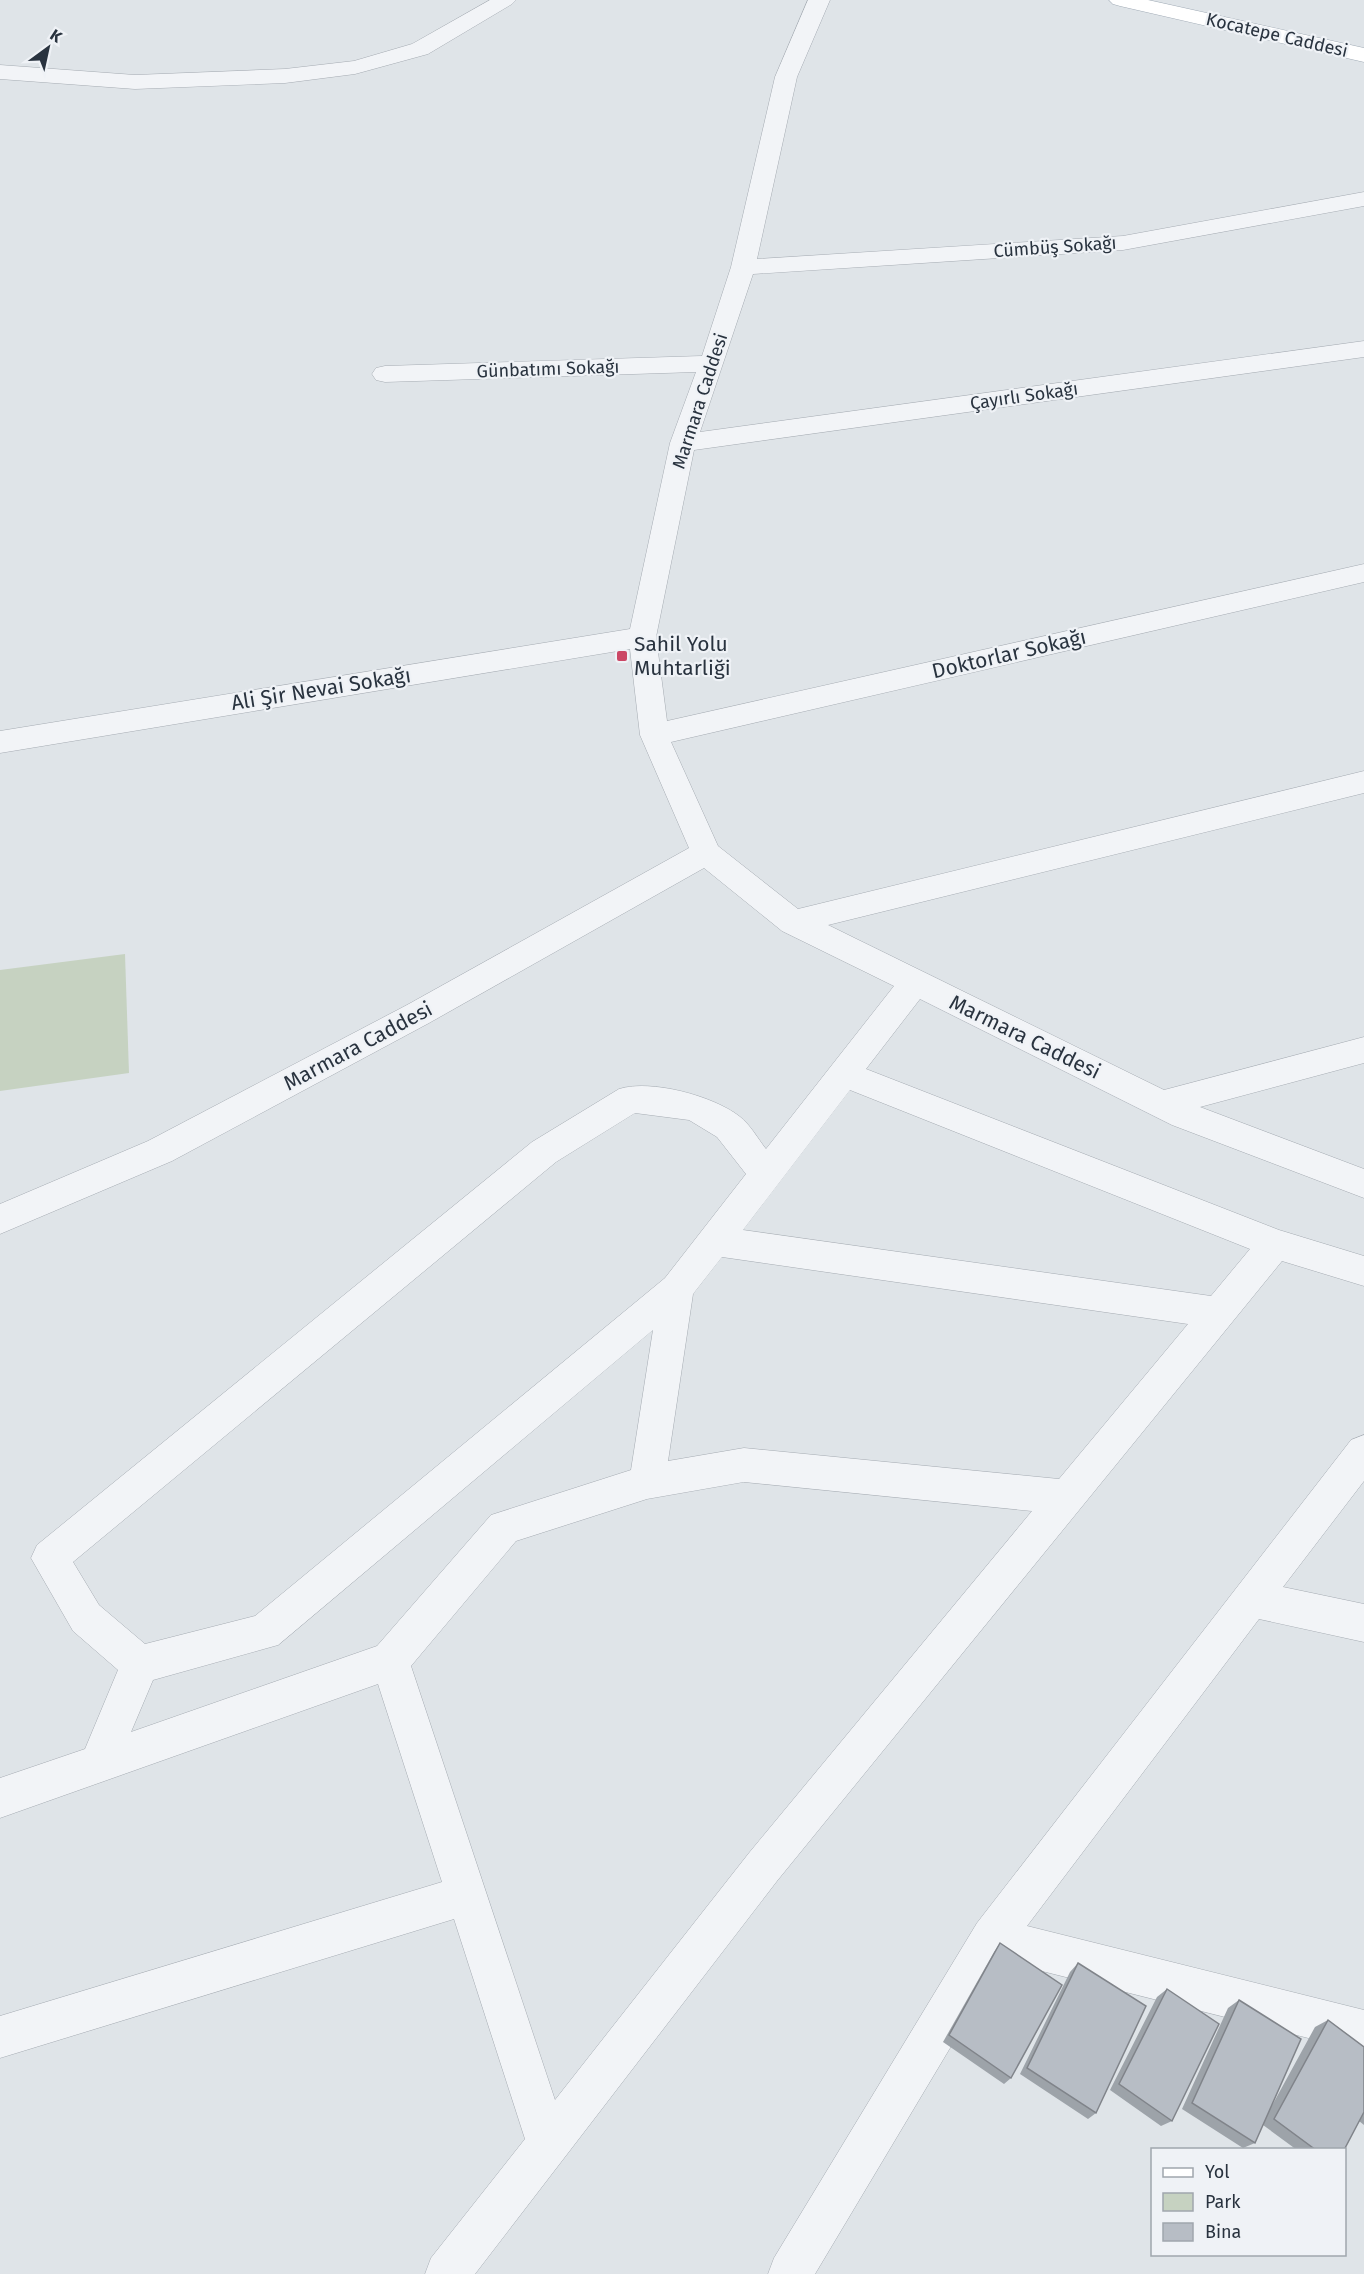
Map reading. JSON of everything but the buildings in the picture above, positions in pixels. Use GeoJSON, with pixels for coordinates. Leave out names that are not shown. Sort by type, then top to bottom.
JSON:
{"type":"FeatureCollection","features":[{"type":"Feature","properties":{"kind":"main road","name":"Kocatepe Caddesi"},"geometry":{"type":"LineString","coordinates":[[1119,0],[1364,54]]}},
{"type":"Feature","properties":{"kind":"street"},"geometry":{"type":"LineString","coordinates":[[0,72],[135,82],[285,76],[355,68],[420,49],[506,0]]}},
{"type":"Feature","properties":{"kind":"street","name":"Marmara Caddesi"},"geometry":{"type":"LineString","coordinates":[[834,0],[816,9],[786,77],[743,267],[712,364],[683,443],[642,636],[654,735],[706,853],[794,922],[1184,1115],[1364,1184]]}},
{"type":"Feature","properties":{"kind":"street","name":"Cümbüş Sokağı"},"geometry":{"type":"LineString","coordinates":[[743,267],[1123,243],[1364,199]]}},
{"type":"Feature","properties":{"kind":"street","name":"Çayırlı Sokağı"},"geometry":{"type":"LineString","coordinates":[[683,443],[1364,349]]}},
{"type":"Feature","properties":{"kind":"street","name":"Günbatımı Sokağı"},"geometry":{"type":"LineString","coordinates":[[385,374],[712,364]]}},
{"type":"Feature","properties":{"kind":"street","name":"Doktorlar Sokağı"},"geometry":{"type":"LineString","coordinates":[[654,735],[1364,573]]}},
{"type":"Feature","properties":{"kind":"street","name":"Ali Şir Nevai Sokağı"},"geometry":{"type":"LineString","coordinates":[[0,742],[642,636]]}},
{"type":"Feature","properties":{"kind":"street"},"geometry":{"type":"LineString","coordinates":[[794,922],[1364,782]]}},
{"type":"Feature","properties":{"kind":"street","name":"Marmara Caddesi"},"geometry":{"type":"LineString","coordinates":[[0,1219],[160,1151],[418,1014],[706,853]]}},
{"type":"Feature","properties":{"kind":"street"},"geometry":{"type":"LineString","coordinates":[[140,1664],[265,1632],[677,1289],[915,982]]}},
{"type":"Feature","properties":{"kind":"street"},"geometry":{"type":"LineString","coordinates":[[1161,1104],[1364,1050]]}},
{"type":"Feature","properties":{"kind":"street"},"geometry":{"type":"LineString","coordinates":[[843,1074],[1275,1244],[1364,1271]]}},
{"type":"Feature","properties":{"kind":"street"},"geometry":{"type":"LineString","coordinates":[[140,1664],[86,1618],[50,1558],[544,1152],[631,1099],[695,1107],[729,1127],[766,1174]]}},
{"type":"Feature","properties":{"kind":"street"},"geometry":{"type":"LineString","coordinates":[[715,1241],[1219,1313]]}},
{"type":"Feature","properties":{"kind":"street"},"geometry":{"type":"LineString","coordinates":[[447,2274],[763,1867],[1275,1244]]}},
{"type":"Feature","properties":{"kind":"street"},"geometry":{"type":"LineString","coordinates":[[647,1482],[677,1289]]}},
{"type":"Feature","properties":{"kind":"street"},"geometry":{"type":"LineString","coordinates":[[802,2270],[992,1938],[1364,1452]]}},
{"type":"Feature","properties":{"kind":"street"},"geometry":{"type":"LineString","coordinates":[[0,1798],[390,1662],[504,1527],[647,1482],[744,1465],[1067,1497]]}},
{"type":"Feature","properties":{"kind":"street"},"geometry":{"type":"LineString","coordinates":[[1251,1599],[1364,1623]]}},
{"type":"Feature","properties":{"kind":"street"},"geometry":{"type":"LineString","coordinates":[[390,1662],[548,2144]]}},
{"type":"Feature","properties":{"kind":"street"},"geometry":{"type":"LineString","coordinates":[[98,1764],[140,1664]]}},
{"type":"Feature","properties":{"kind":"street"},"geometry":{"type":"LineString","coordinates":[[0,2037],[467,1895]]}},
{"type":"Feature","properties":{"kind":"street"},"geometry":{"type":"LineString","coordinates":[[992,1938],[1364,2031]]}},
{"type":"Feature","properties":{"kind":"green space"},"geometry":{"type":"Polygon","coordinates":[[[125,954],[129,1073],[0,1091],[0,970],[125,954]]]}},
{"type":"Feature","properties":{"kind":"place","name":"Sahil Yolu Muhtarliği"},"geometry":{"type":"Point","coordinates":[622,656]}}]}
